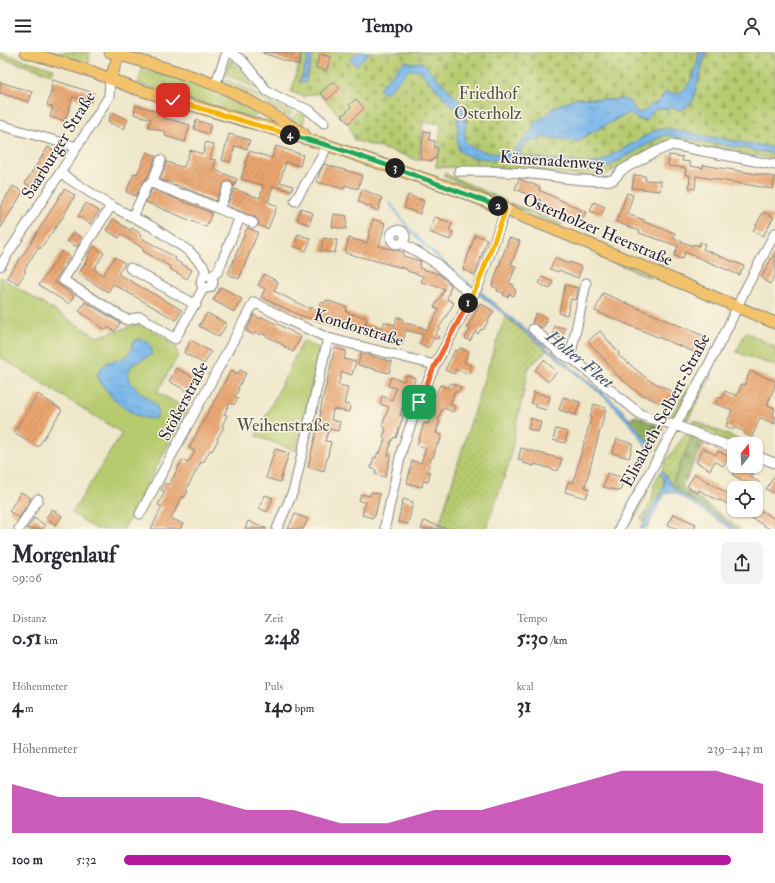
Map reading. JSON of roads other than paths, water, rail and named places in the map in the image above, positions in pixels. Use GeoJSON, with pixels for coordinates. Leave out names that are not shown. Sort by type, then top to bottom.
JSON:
{"type":"FeatureCollection","features":[{"type":"Feature","properties":{"kind":"main road"},"geometry":{"type":"LineString","coordinates":[[26,52],[88,71],[133,88],[252,124],[282,127]]}},
{"type":"Feature","properties":{"kind":"main road"},"geometry":{"type":"LineString","coordinates":[[110,79],[115,53],[215,85],[262,108],[282,127]]}},
{"type":"Feature","properties":{"kind":"main road"},"geometry":{"type":"LineString","coordinates":[[252,124],[260,115],[262,108]]}},
{"type":"Feature","properties":{"kind":"main road","name":"Osterholzer Heerstraße"},"geometry":{"type":"LineString","coordinates":[[282,127],[315,141],[506,209],[775,323]]}},
{"type":"Feature","properties":{"kind":"street"},"geometry":{"type":"LineString","coordinates":[[215,85],[229,52],[243,61],[267,91],[286,101],[309,110],[324,123]]}},
{"type":"Feature","properties":{"kind":"street","name":"Saarburger Straße"},"geometry":{"type":"LineString","coordinates":[[0,266],[109,96],[110,79]]}},
{"type":"Feature","properties":{"kind":"street"},"geometry":{"type":"LineString","coordinates":[[0,125],[77,147]]}},
{"type":"Feature","properties":{"kind":"street"},"geometry":{"type":"LineString","coordinates":[[295,201],[323,155],[327,145]]}},
{"type":"Feature","properties":{"kind":"street","name":"Kämenadenweg"},"geometry":{"type":"LineString","coordinates":[[459,171],[521,173],[583,181],[613,180],[622,170],[655,152],[672,145],[775,165]]}},
{"type":"Feature","properties":{"kind":"street"},"geometry":{"type":"LineString","coordinates":[[134,217],[147,185],[152,183],[161,160]]}},
{"type":"Feature","properties":{"kind":"street"},"geometry":{"type":"LineString","coordinates":[[60,173],[111,206],[151,226],[189,251],[204,267],[209,277]]}},
{"type":"Feature","properties":{"kind":"street"},"geometry":{"type":"LineString","coordinates":[[152,183],[253,223]]}},
{"type":"Feature","properties":{"kind":"street"},"geometry":{"type":"LineString","coordinates":[[219,209],[228,188]]}},
{"type":"Feature","properties":{"kind":"street"},"geometry":{"type":"LineString","coordinates":[[111,206],[64,280],[127,320],[141,317],[175,339],[196,305],[204,287],[201,281],[218,271],[240,217]]}},
{"type":"Feature","properties":{"kind":"street"},"geometry":{"type":"LineString","coordinates":[[386,529],[385,526],[402,449],[419,402],[435,365],[478,284],[506,209]]}},
{"type":"Feature","properties":{"kind":"street","name":"Elisabeth-Selbert-Straße"},"geometry":{"type":"LineString","coordinates":[[619,529],[708,366],[775,232]]}},
{"type":"Feature","properties":{"kind":"street"},"geometry":{"type":"LineString","coordinates":[[402,243],[436,264],[472,296]]}},
{"type":"Feature","properties":{"kind":"street"},"geometry":{"type":"LineString","coordinates":[[130,268],[196,305]]}},
{"type":"Feature","properties":{"kind":"street"},"geometry":{"type":"LineString","coordinates":[[570,358],[586,283]]}},
{"type":"Feature","properties":{"kind":"street","name":"Kondorstraße"},"geometry":{"type":"LineString","coordinates":[[254,302],[290,321],[328,338],[435,365]]}},
{"type":"Feature","properties":{"kind":"street","name":"Stößerstraße"},"geometry":{"type":"LineString","coordinates":[[140,514],[254,302]]}},
{"type":"Feature","properties":{"kind":"street"},"geometry":{"type":"LineString","coordinates":[[533,329],[562,354],[570,358],[640,414],[675,425],[727,445]]}},
{"type":"Feature","properties":{"kind":"street"},"geometry":{"type":"LineString","coordinates":[[277,529],[294,489],[328,338]]}},
{"type":"Feature","properties":{"kind":"street"},"geometry":{"type":"LineString","coordinates":[[763,459],[775,463]]}},
{"type":"Feature","properties":{"kind":"street"},"geometry":{"type":"LineString","coordinates":[[19,529],[38,499]]}},
{"type":"Feature","properties":{"kind":"water"},"geometry":{"type":"Polygon","coordinates":[[[310,52],[314,52],[305,83],[300,82],[310,52]]]}},
{"type":"Feature","properties":{"kind":"water"},"geometry":{"type":"Polygon","coordinates":[[[358,52],[370,52],[356,66],[350,60],[358,52]]]}},
{"type":"Feature","properties":{"kind":"water"},"geometry":{"type":"Polygon","coordinates":[[[699,52],[706,52],[693,101],[681,110],[674,108],[656,109],[645,120],[638,120],[631,114],[624,115],[582,138],[579,142],[544,137],[537,141],[530,140],[524,145],[519,153],[521,156],[588,164],[600,162],[656,130],[666,129],[775,148],[775,154],[664,135],[604,169],[589,171],[470,157],[459,151],[457,138],[457,111],[419,70],[409,70],[385,94],[379,88],[405,61],[411,63],[422,62],[466,108],[465,142],[481,151],[506,154],[512,153],[532,130],[534,123],[553,108],[576,98],[622,99],[629,101],[639,113],[643,112],[652,104],[657,103],[666,92],[674,94],[681,92],[686,88],[694,74],[699,52]]]}},
{"type":"Feature","properties":{"kind":"water"},"geometry":{"type":"Polygon","coordinates":[[[481,292],[622,410],[649,443],[653,451],[650,456],[636,431],[602,395],[480,295],[481,292]]]}},
{"type":"Feature","properties":{"kind":"water"},"geometry":{"type":"Polygon","coordinates":[[[140,339],[148,342],[152,349],[151,355],[132,366],[128,373],[128,379],[137,390],[154,403],[157,410],[156,418],[148,419],[130,412],[113,398],[100,382],[97,375],[101,368],[108,362],[125,358],[131,350],[134,341],[140,339]]]}},
{"type":"Feature","properties":{"kind":"water"},"geometry":{"type":"Polygon","coordinates":[[[662,470],[674,489],[736,529],[732,529],[677,494],[671,492],[665,493],[646,529],[640,529],[664,486],[664,479],[660,473],[662,470]]]}},
{"type":"Feature","properties":{"kind":"waterway","name":"Holter Fleet"},"geometry":{"type":"LineString","coordinates":[[390,203],[411,231],[472,287]]}},
{"type":"Feature","properties":{"kind":"park label","name":"Friedhof Osterholz"},"geometry":{"type":"Point","coordinates":[488,103]}},
{"type":"Feature","properties":{"kind":"park label","name":"Weihenstraße"},"geometry":{"type":"Point","coordinates":[283,425]}}]}
